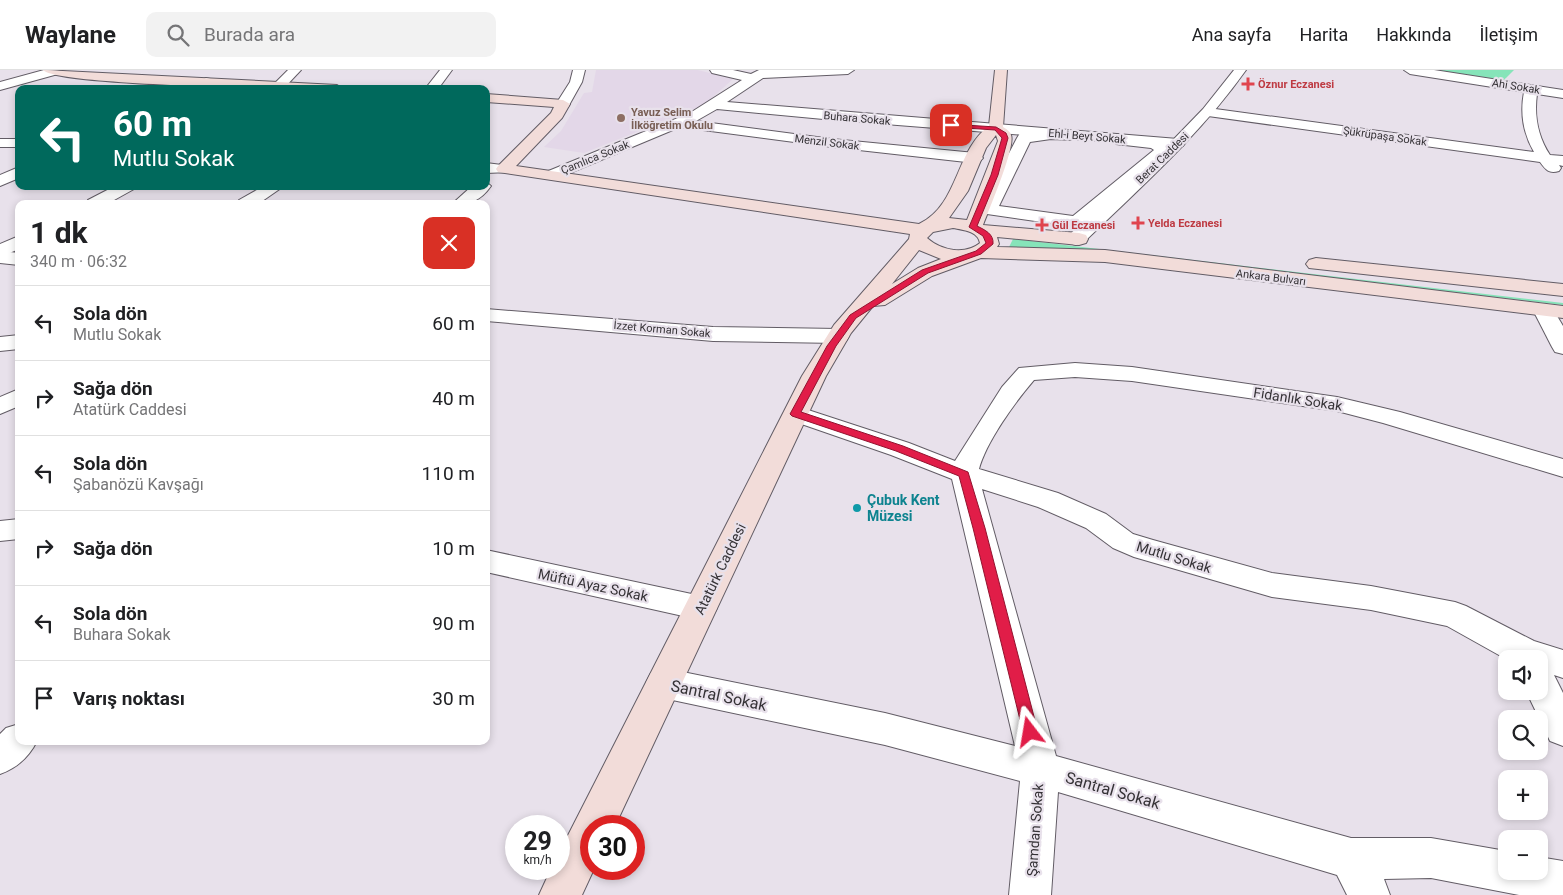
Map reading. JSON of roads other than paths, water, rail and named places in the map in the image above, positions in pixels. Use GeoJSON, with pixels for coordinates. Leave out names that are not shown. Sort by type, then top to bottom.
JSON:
{"type":"FeatureCollection","features":[{"type":"Feature","properties":{"kind":"main road"},"geometry":{"type":"LineString","coordinates":[[51,70],[84,76],[279,85]]}},
{"type":"Feature","properties":{"kind":"main road"},"geometry":{"type":"LineString","coordinates":[[974,254],[990,244],[990,239],[986,234],[976,228],[1005,141],[1004,134],[996,128],[1001,70]]}},
{"type":"Feature","properties":{"kind":"main road"},"geometry":{"type":"LineString","coordinates":[[490,98],[563,104],[557,115],[504,169]]}},
{"type":"Feature","properties":{"kind":"main road","name":"Atatürk Caddesi"},"geometry":{"type":"LineString","coordinates":[[599,815],[814,376],[846,326],[924,232],[951,204],[960,190],[984,137],[996,128]]}},
{"type":"Feature","properties":{"kind":"main road"},"geometry":{"type":"LineString","coordinates":[[504,169],[924,232]]}},
{"type":"Feature","properties":{"kind":"main road","name":"Ankara Bulvarı"},"geometry":{"type":"LineString","coordinates":[[1554,311],[1105,256],[950,254],[932,250],[924,232],[953,223],[976,228],[1076,239],[1563,290]]}},
{"type":"Feature","properties":{"kind":"main road","name":"Atatürk Caddesi"},"geometry":{"type":"LineString","coordinates":[[846,326],[925,272],[974,254]]}},
{"type":"Feature","properties":{"kind":"main road"},"geometry":{"type":"LineString","coordinates":[[560,895],[580,854]]}},
{"type":"Feature","properties":{"kind":"street"},"geometry":{"type":"LineString","coordinates":[[0,86],[51,70]]}},
{"type":"Feature","properties":{"kind":"street"},"geometry":{"type":"LineString","coordinates":[[279,85],[295,70]]}},
{"type":"Feature","properties":{"kind":"street"},"geometry":{"type":"LineString","coordinates":[[434,85],[446,70]]}},
{"type":"Feature","properties":{"kind":"street"},"geometry":{"type":"LineString","coordinates":[[563,104],[576,82],[579,70]]}},
{"type":"Feature","properties":{"kind":"street"},"geometry":{"type":"LineString","coordinates":[[716,70],[760,74],[848,70]]}},
{"type":"Feature","properties":{"kind":"street","name":"Berat Caddesi"},"geometry":{"type":"LineString","coordinates":[[1076,239],[1178,143],[1208,112],[1240,70]]}},
{"type":"Feature","properties":{"kind":"street","name":"Ahi Sokak"},"geometry":{"type":"LineString","coordinates":[[1410,70],[1562,92]]}},
{"type":"Feature","properties":{"kind":"street","name":"Çamlıca Sokak"},"geometry":{"type":"LineString","coordinates":[[552,175],[680,123],[718,105],[760,74]]}},
{"type":"Feature","properties":{"kind":"street"},"geometry":{"type":"LineString","coordinates":[[200,85],[206,82]]}},
{"type":"Feature","properties":{"kind":"street"},"geometry":{"type":"LineString","coordinates":[[1531,88],[1529,116],[1534,138],[1544,158],[1563,179]]}},
{"type":"Feature","properties":{"kind":"street","name":"Buhara Sokak"},"geometry":{"type":"LineString","coordinates":[[718,105],[996,128]]}},
{"type":"Feature","properties":{"kind":"street","name":"Şükrüpaşa Sokak"},"geometry":{"type":"LineString","coordinates":[[1208,112],[1563,161]]}},
{"type":"Feature","properties":{"kind":"street","name":"Menzil Sokak"},"geometry":{"type":"LineString","coordinates":[[680,123],[848,145],[975,158]]}},
{"type":"Feature","properties":{"kind":"street","name":"Ehl-i Beyt Sokak"},"geometry":{"type":"LineString","coordinates":[[996,128],[1026,134],[1178,143]]}},
{"type":"Feature","properties":{"kind":"street"},"geometry":{"type":"LineString","coordinates":[[1026,134],[1155,144],[1162,150],[1077,222],[993,210],[990,207],[1026,134]]}},
{"type":"Feature","properties":{"kind":"street"},"geometry":{"type":"LineString","coordinates":[[0,143],[15,143]]}},
{"type":"Feature","properties":{"kind":"street"},"geometry":{"type":"LineString","coordinates":[[490,168],[504,169]]}},
{"type":"Feature","properties":{"kind":"street"},"geometry":{"type":"LineString","coordinates":[[490,180],[504,169]]}},
{"type":"Feature","properties":{"kind":"street"},"geometry":{"type":"LineString","coordinates":[[0,181],[15,174]]}},
{"type":"Feature","properties":{"kind":"street"},"geometry":{"type":"LineString","coordinates":[[102,200],[120,190]]}},
{"type":"Feature","properties":{"kind":"street"},"geometry":{"type":"LineString","coordinates":[[252,200],[269,190]]}},
{"type":"Feature","properties":{"kind":"street"},"geometry":{"type":"LineString","coordinates":[[465,200],[477,190]]}},
{"type":"Feature","properties":{"kind":"street"},"geometry":{"type":"LineString","coordinates":[[0,251],[15,244]]}},
{"type":"Feature","properties":{"kind":"street"},"geometry":{"type":"LineString","coordinates":[[0,257],[15,259]]}},
{"type":"Feature","properties":{"kind":"street"},"geometry":{"type":"LineString","coordinates":[[1554,311],[1563,347]]}},
{"type":"Feature","properties":{"kind":"street","name":"İzzet Korman Sokak"},"geometry":{"type":"LineString","coordinates":[[490,315],[713,334],[846,326]]}},
{"type":"Feature","properties":{"kind":"street"},"geometry":{"type":"LineString","coordinates":[[0,344],[15,342]]}},
{"type":"Feature","properties":{"kind":"street","name":"Fidanlık Sokak"},"geometry":{"type":"LineString","coordinates":[[964,474],[968,457],[1011,392],[1027,373],[1075,370],[1132,374],[1337,404],[1390,417],[1563,468]]}},
{"type":"Feature","properties":{"kind":"street"},"geometry":{"type":"LineString","coordinates":[[0,407],[15,398]]}},
{"type":"Feature","properties":{"kind":"street","name":"Mutlu Sokak"},"geometry":{"type":"LineString","coordinates":[[796,414],[900,449],[964,474],[1048,500],[1096,521],[1123,542],[1272,586],[1371,598],[1455,615],[1511,650]]}},
{"type":"Feature","properties":{"kind":"street","name":"Şamdan Sokak"},"geometry":{"type":"LineString","coordinates":[[964,474],[1040,769],[1030,895]]}},
{"type":"Feature","properties":{"kind":"street"},"geometry":{"type":"LineString","coordinates":[[0,531],[15,529]]}},
{"type":"Feature","properties":{"kind":"street","name":"Müftü Ayaz Sokak"},"geometry":{"type":"LineString","coordinates":[[490,562],[701,608]]}},
{"type":"Feature","properties":{"kind":"street","name":"Mutlu Sokak"},"geometry":{"type":"LineString","coordinates":[[1548,664],[1563,664]]}},
{"type":"Feature","properties":{"kind":"street","name":"Santral Sokak"},"geometry":{"type":"LineString","coordinates":[[664,683],[885,729],[1040,769],[1351,859],[1431,858],[1563,882]]}},
{"type":"Feature","properties":{"kind":"street"},"geometry":{"type":"LineString","coordinates":[[1548,700],[1563,730]]}},
{"type":"Feature","properties":{"kind":"street"},"geometry":{"type":"LineString","coordinates":[[0,757],[15,744]]}},
{"type":"Feature","properties":{"kind":"street"},"geometry":{"type":"LineString","coordinates":[[1351,859],[1369,895]]}},
{"type":"Feature","properties":{"kind":"place","name":"Öznur Eczanesi"},"geometry":{"type":"Point","coordinates":[1248,84]}},
{"type":"Feature","properties":{"kind":"place","name":"Yavuz Selim İlköğretim Okulu"},"geometry":{"type":"Point","coordinates":[621,118]}},
{"type":"Feature","properties":{"kind":"place","name":"Yelda Eczanesi"},"geometry":{"type":"Point","coordinates":[1138,223]}},
{"type":"Feature","properties":{"kind":"place","name":"Gül Eczanesi"},"geometry":{"type":"Point","coordinates":[1042,225]}},
{"type":"Feature","properties":{"kind":"place","name":"Çubuk Kent Müzesi"},"geometry":{"type":"Point","coordinates":[857,508]}}]}
